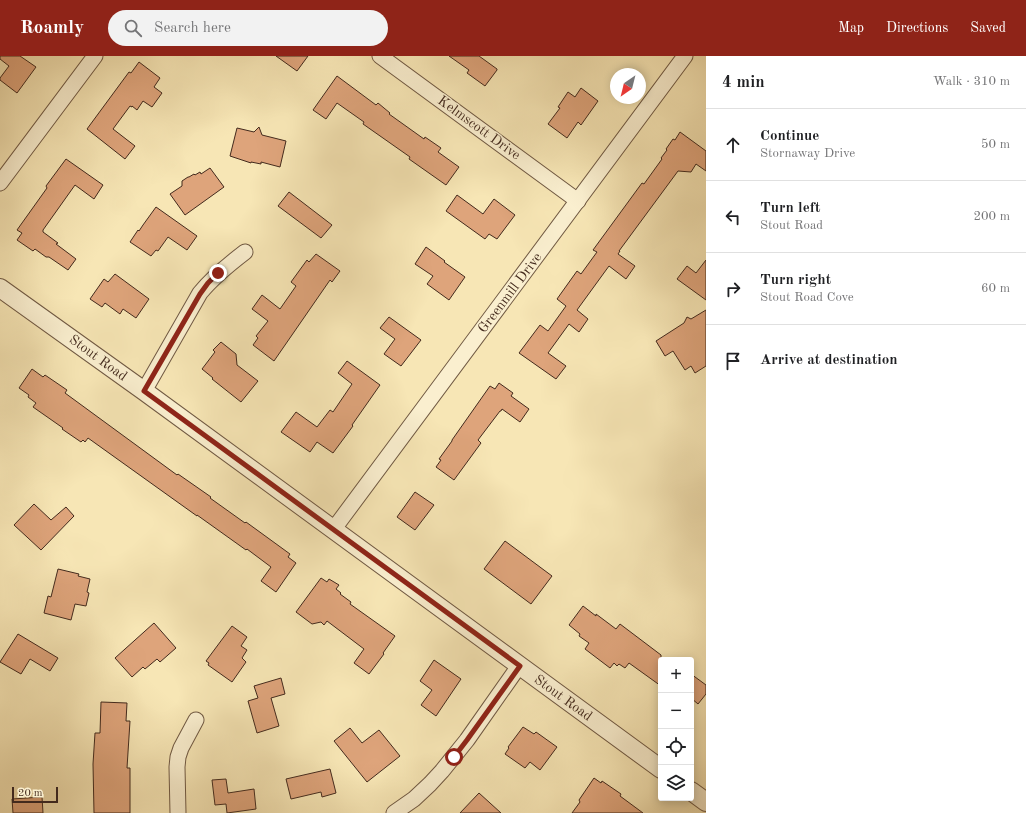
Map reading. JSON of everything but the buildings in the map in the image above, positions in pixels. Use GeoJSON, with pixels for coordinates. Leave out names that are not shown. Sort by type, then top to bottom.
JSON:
{"type":"FeatureCollection","features":[{"type":"Feature","properties":{"kind":"street"},"geometry":{"type":"LineString","coordinates":[[0,184],[95,56]]}},
{"type":"Feature","properties":{"kind":"street","name":"Greenmill Drive"},"geometry":{"type":"LineString","coordinates":[[334,530],[685,56]]}},
{"type":"Feature","properties":{"kind":"street","name":"Kelmscott Drive"},"geometry":{"type":"LineString","coordinates":[[384,57],[578,201]]}},
{"type":"Feature","properties":{"kind":"street"},"geometry":{"type":"LineString","coordinates":[[144,391],[200,294],[218,273],[245,252]]}},
{"type":"Feature","properties":{"kind":"street","name":"Stout Road"},"geometry":{"type":"LineString","coordinates":[[0,288],[144,391],[658,767]]}},
{"type":"Feature","properties":{"kind":"street"},"geometry":{"type":"LineString","coordinates":[[394,813],[414,799],[442,771],[467,740],[520,666]]}},
{"type":"Feature","properties":{"kind":"street"},"geometry":{"type":"LineString","coordinates":[[178,813],[178,757],[181,748],[196,720]]}},
{"type":"Feature","properties":{"kind":"street"},"geometry":{"type":"LineString","coordinates":[[694,793],[706,802]]}},
{"type":"Feature","properties":{"kind":"route"},"geometry":{"type":"LineString","coordinates":[[218,273],[200,294],[144,391],[520,666],[454,757]]}}]}
